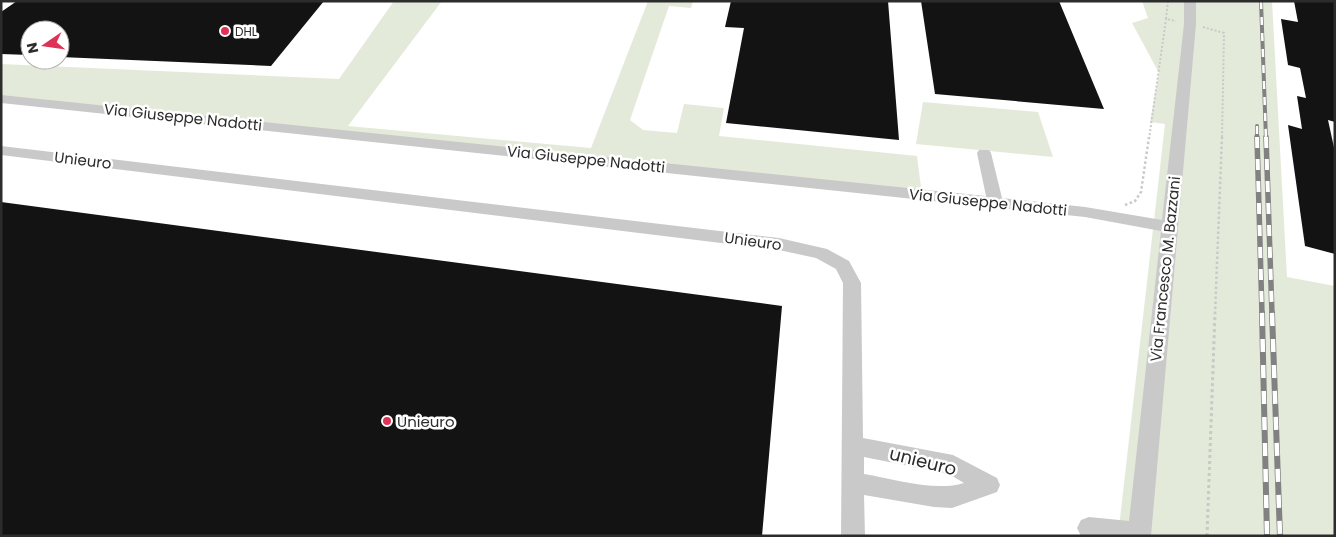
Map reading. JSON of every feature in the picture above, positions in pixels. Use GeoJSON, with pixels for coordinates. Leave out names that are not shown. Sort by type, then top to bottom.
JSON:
{"type":"FeatureCollection","features":[{"type":"Feature","properties":{"kind":"street","name":"Via Francesco M. Bazzani"},"geometry":{"type":"LineString","coordinates":[[1139,535],[1190,24],[1190,1]]}},
{"type":"Feature","properties":{"kind":"street","name":"Via Giuseppe Nadotti"},"geometry":{"type":"LineString","coordinates":[[1,99],[995,203],[1127,218],[1169,227]]}},
{"type":"Feature","properties":{"kind":"street","name":"Unieuro"},"geometry":{"type":"LineString","coordinates":[[1,150],[769,243],[821,253],[843,265],[852,283],[853,536]]}},
{"type":"Feature","properties":{"kind":"street"},"geometry":{"type":"LineString","coordinates":[[984,153],[995,203]]}},
{"type":"Feature","properties":{"kind":"street","name":"unieuro"},"geometry":{"type":"LineString","coordinates":[[854,446],[953,465],[990,485],[952,497],[934,496],[854,483]]}},
{"type":"Feature","properties":{"kind":"street"},"geometry":{"type":"LineString","coordinates":[[1098,536],[1089,528],[1139,535]]}},
{"type":"Feature","properties":{"kind":"path"},"geometry":{"type":"LineString","coordinates":[[1168,1],[1166,19],[1224,33],[1207,536]]}},
{"type":"Feature","properties":{"kind":"green space"},"geometry":{"type":"Polygon","coordinates":[[[394,1],[442,1],[348,126],[591,148],[648,1],[693,1],[691,8],[669,6],[630,120],[643,130],[677,133],[684,104],[724,108],[719,136],[917,156],[922,195],[1,100],[1,64],[20,65],[20,70],[70,70],[70,67],[339,79],[394,1]]]}},
{"type":"Feature","properties":{"kind":"green space"},"geometry":{"type":"Polygon","coordinates":[[[1142,1],[1272,1],[1287,277],[1335,286],[1335,536],[1118,536],[1165,124],[1150,122],[1159,73],[1132,23],[1148,18],[1142,1]]]}},
{"type":"Feature","properties":{"kind":"green space"},"geometry":{"type":"Polygon","coordinates":[[[923,102],[1038,112],[1053,157],[916,144],[923,102]]]}},
{"type":"Feature","properties":{"kind":"building"},"geometry":{"type":"Polygon","coordinates":[[[17,1],[324,1],[271,66],[70,57],[70,20],[20,20],[20,55],[1,54],[1,12],[17,1]]]}},
{"type":"Feature","properties":{"kind":"building"},"geometry":{"type":"Polygon","coordinates":[[[731,1],[888,1],[899,140],[726,123],[744,28],[725,27],[731,1]]]}},
{"type":"Feature","properties":{"kind":"building"},"geometry":{"type":"Polygon","coordinates":[[[921,1],[1059,1],[1104,109],[935,94],[921,1]]]}},
{"type":"Feature","properties":{"kind":"building"},"geometry":{"type":"Polygon","coordinates":[[[1294,1],[1335,1],[1335,122],[1328,120],[1335,152],[1335,254],[1305,246],[1288,125],[1302,129],[1297,96],[1306,98],[1300,68],[1288,65],[1281,19],[1298,22],[1294,1]]]}},
{"type":"Feature","properties":{"kind":"building","name":"Unieuro"},"geometry":{"type":"Polygon","coordinates":[[[1,202],[782,306],[762,536],[1,536],[1,202]]]}},
{"type":"Feature","properties":{"kind":"railway"},"geometry":{"type":"LineString","coordinates":[[1261,1],[1266,139]]}},
{"type":"Feature","properties":{"kind":"railway"},"geometry":{"type":"LineString","coordinates":[[1257,126],[1257,137]]}},
{"type":"Feature","properties":{"kind":"railway"},"geometry":{"type":"LineString","coordinates":[[1257,137],[1262,314]]}},
{"type":"Feature","properties":{"kind":"railway"},"geometry":{"type":"LineString","coordinates":[[1266,137],[1272,314]]}},
{"type":"Feature","properties":{"kind":"railway"},"geometry":{"type":"LineString","coordinates":[[1262,313],[1267,536]]}},
{"type":"Feature","properties":{"kind":"railway"},"geometry":{"type":"LineString","coordinates":[[1272,313],[1280,536]]}},
{"type":"Feature","properties":{"kind":"place","name":"DHL"},"geometry":{"type":"Point","coordinates":[225,31]}},
{"type":"Feature","properties":{"kind":"place","name":"Unieuro"},"geometry":{"type":"Point","coordinates":[387,421]}}]}
